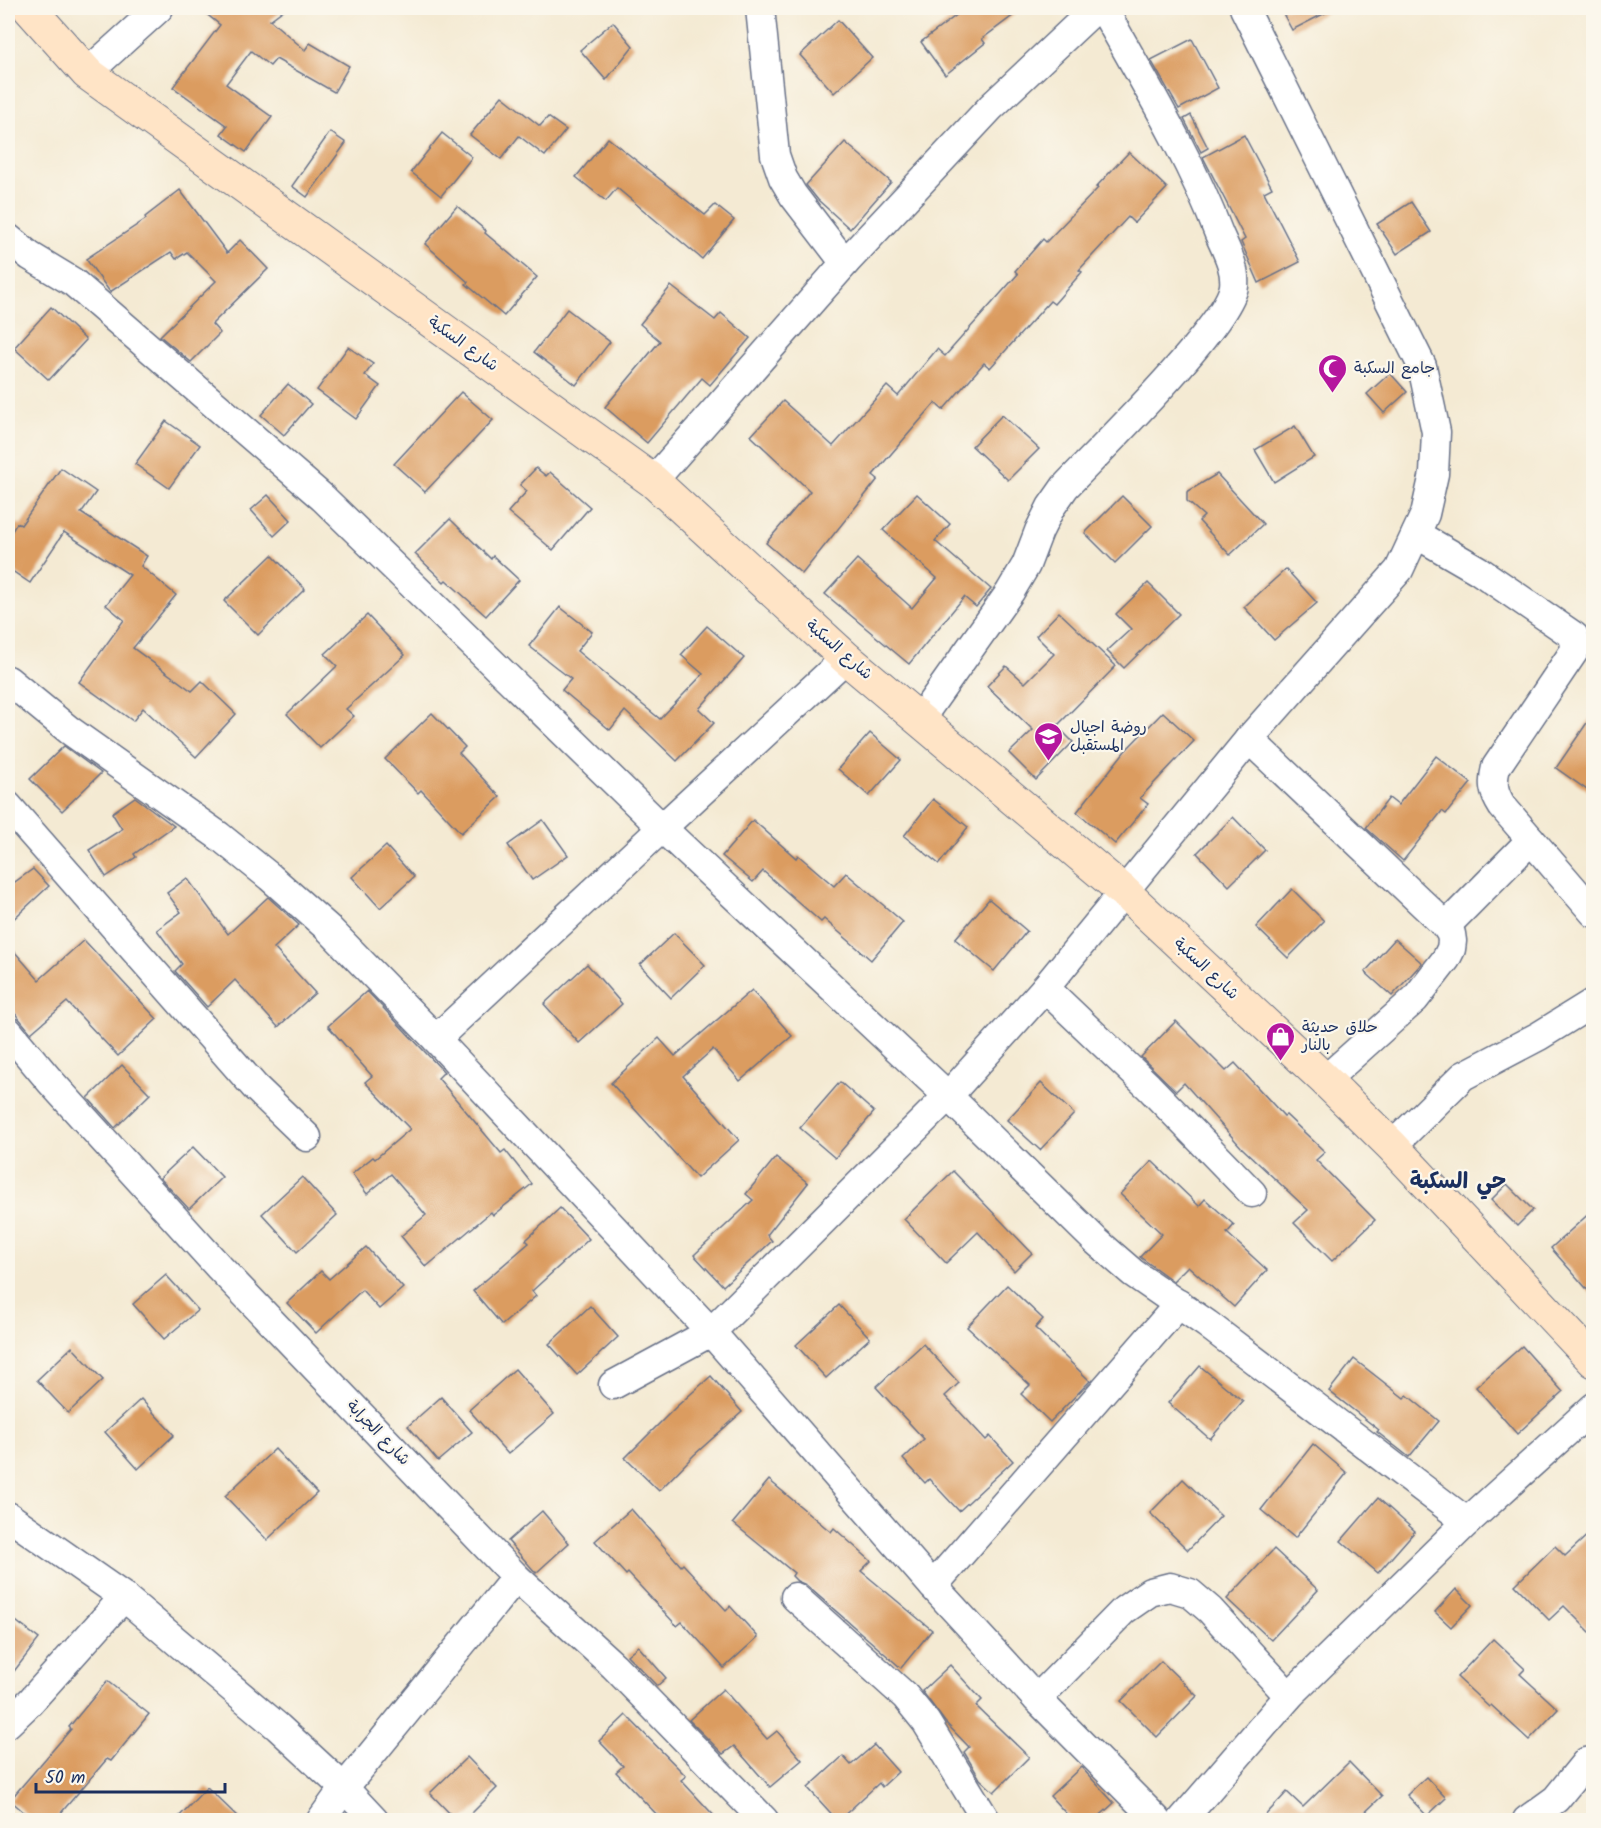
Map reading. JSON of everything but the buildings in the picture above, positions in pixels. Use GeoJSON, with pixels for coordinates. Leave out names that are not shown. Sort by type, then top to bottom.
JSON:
{"type":"FeatureCollection","features":[{"type":"Feature","properties":{"kind":"main road","name":"شارع السكبة"},"geometry":{"type":"LineString","coordinates":[[29,8],[87,74],[653,481],[846,658],[1123,891],[1325,1080],[1392,1146],[1593,1361]]}},
{"type":"Feature","properties":{"kind":"street"},"geometry":{"type":"LineString","coordinates":[[87,74],[159,8]]}},
{"type":"Feature","properties":{"kind":"street"},"geometry":{"type":"LineString","coordinates":[[760,8],[775,155],[783,178],[793,195],[845,263]]}},
{"type":"Feature","properties":{"kind":"street"},"geometry":{"type":"LineString","coordinates":[[653,481],[845,263],[991,107],[1096,8]]}},
{"type":"Feature","properties":{"kind":"street"},"geometry":{"type":"LineString","coordinates":[[920,719],[1010,592],[1026,565],[1051,507],[1065,487],[1187,358],[1227,306],[1234,287],[1232,268],[1202,190],[1103,8]]}},
{"type":"Feature","properties":{"kind":"street"},"geometry":{"type":"LineString","coordinates":[[613,1384],[711,1332],[948,1096],[1045,988],[1249,739],[1399,570],[1416,534],[1425,514],[1434,474],[1436,432],[1422,366],[1244,8]]}},
{"type":"Feature","properties":{"kind":"street"},"geometry":{"type":"LineString","coordinates":[[8,238],[30,256],[73,282],[323,498],[662,828],[948,1096],[1096,1241],[1132,1273],[1179,1304],[1321,1409],[1467,1522]]}},
{"type":"Feature","properties":{"kind":"street"},"geometry":{"type":"LineString","coordinates":[[1416,534],[1478,570],[1574,636],[1575,650],[1496,767],[1492,781],[1494,793],[1502,806],[1593,913]]}},
{"type":"Feature","properties":{"kind":"street"},"geometry":{"type":"LineString","coordinates":[[436,1039],[846,658]]}},
{"type":"Feature","properties":{"kind":"street"},"geometry":{"type":"LineString","coordinates":[[8,680],[69,730],[219,836],[329,929],[436,1039],[711,1332],[933,1586],[1037,1699],[1157,1821]]}},
{"type":"Feature","properties":{"kind":"street"},"geometry":{"type":"LineString","coordinates":[[1249,739],[1446,926],[1451,934],[1451,949],[1446,959],[1415,999],[1325,1080]]}},
{"type":"Feature","properties":{"kind":"street"},"geometry":{"type":"LineString","coordinates":[[8,806],[255,1087],[307,1137]]}},
{"type":"Feature","properties":{"kind":"street"},"geometry":{"type":"LineString","coordinates":[[1446,926],[1531,840]]}},
{"type":"Feature","properties":{"kind":"street"},"geometry":{"type":"LineString","coordinates":[[1045,988],[1148,1086],[1252,1193]]}},
{"type":"Feature","properties":{"kind":"street"},"geometry":{"type":"LineString","coordinates":[[1392,1146],[1463,1076],[1539,1036],[1593,1002]]}},
{"type":"Feature","properties":{"kind":"street","name":"شارع الجرابة"},"geometry":{"type":"LineString","coordinates":[[8,1031],[50,1081],[219,1267],[516,1577],[614,1666],[764,1821]]}},
{"type":"Feature","properties":{"kind":"street"},"geometry":{"type":"LineString","coordinates":[[933,1586],[1179,1304]]}},
{"type":"Feature","properties":{"kind":"street"},"geometry":{"type":"LineString","coordinates":[[1182,1821],[1289,1696],[1467,1522],[1593,1407]]}},
{"type":"Feature","properties":{"kind":"street"},"geometry":{"type":"LineString","coordinates":[[8,1516],[124,1597],[278,1727],[344,1788],[374,1821]]}},
{"type":"Feature","properties":{"kind":"street"},"geometry":{"type":"LineString","coordinates":[[321,1821],[344,1788],[516,1577]]}},
{"type":"Feature","properties":{"kind":"street"},"geometry":{"type":"LineString","coordinates":[[1037,1699],[1124,1610],[1150,1592],[1170,1587],[1190,1593],[1210,1610],[1289,1696]]}},
{"type":"Feature","properties":{"kind":"street"},"geometry":{"type":"LineString","coordinates":[[8,1723],[30,1702],[124,1597]]}},
{"type":"Feature","properties":{"kind":"street"},"geometry":{"type":"LineString","coordinates":[[795,1597],[904,1696],[926,1722],[987,1821]]}},
{"type":"Feature","properties":{"kind":"street"},"geometry":{"type":"LineString","coordinates":[[1527,1821],[1556,1799],[1586,1762],[1593,1761]]}},
{"type":"Feature","properties":{"kind":"place","name":"جامع السكبة"},"geometry":{"type":"Point","coordinates":[1333,394]}},
{"type":"Feature","properties":{"kind":"place","name":"روضة اجيال المستقبل"},"geometry":{"type":"Point","coordinates":[1049,762]}},
{"type":"Feature","properties":{"kind":"place","name":"حلاق حديثة بالنار"},"geometry":{"type":"Point","coordinates":[1281,1062]}},
{"type":"Feature","properties":{"kind":"district","name":"حي السكبة"},"geometry":{"type":"Point","coordinates":[1458,1182]}}]}
